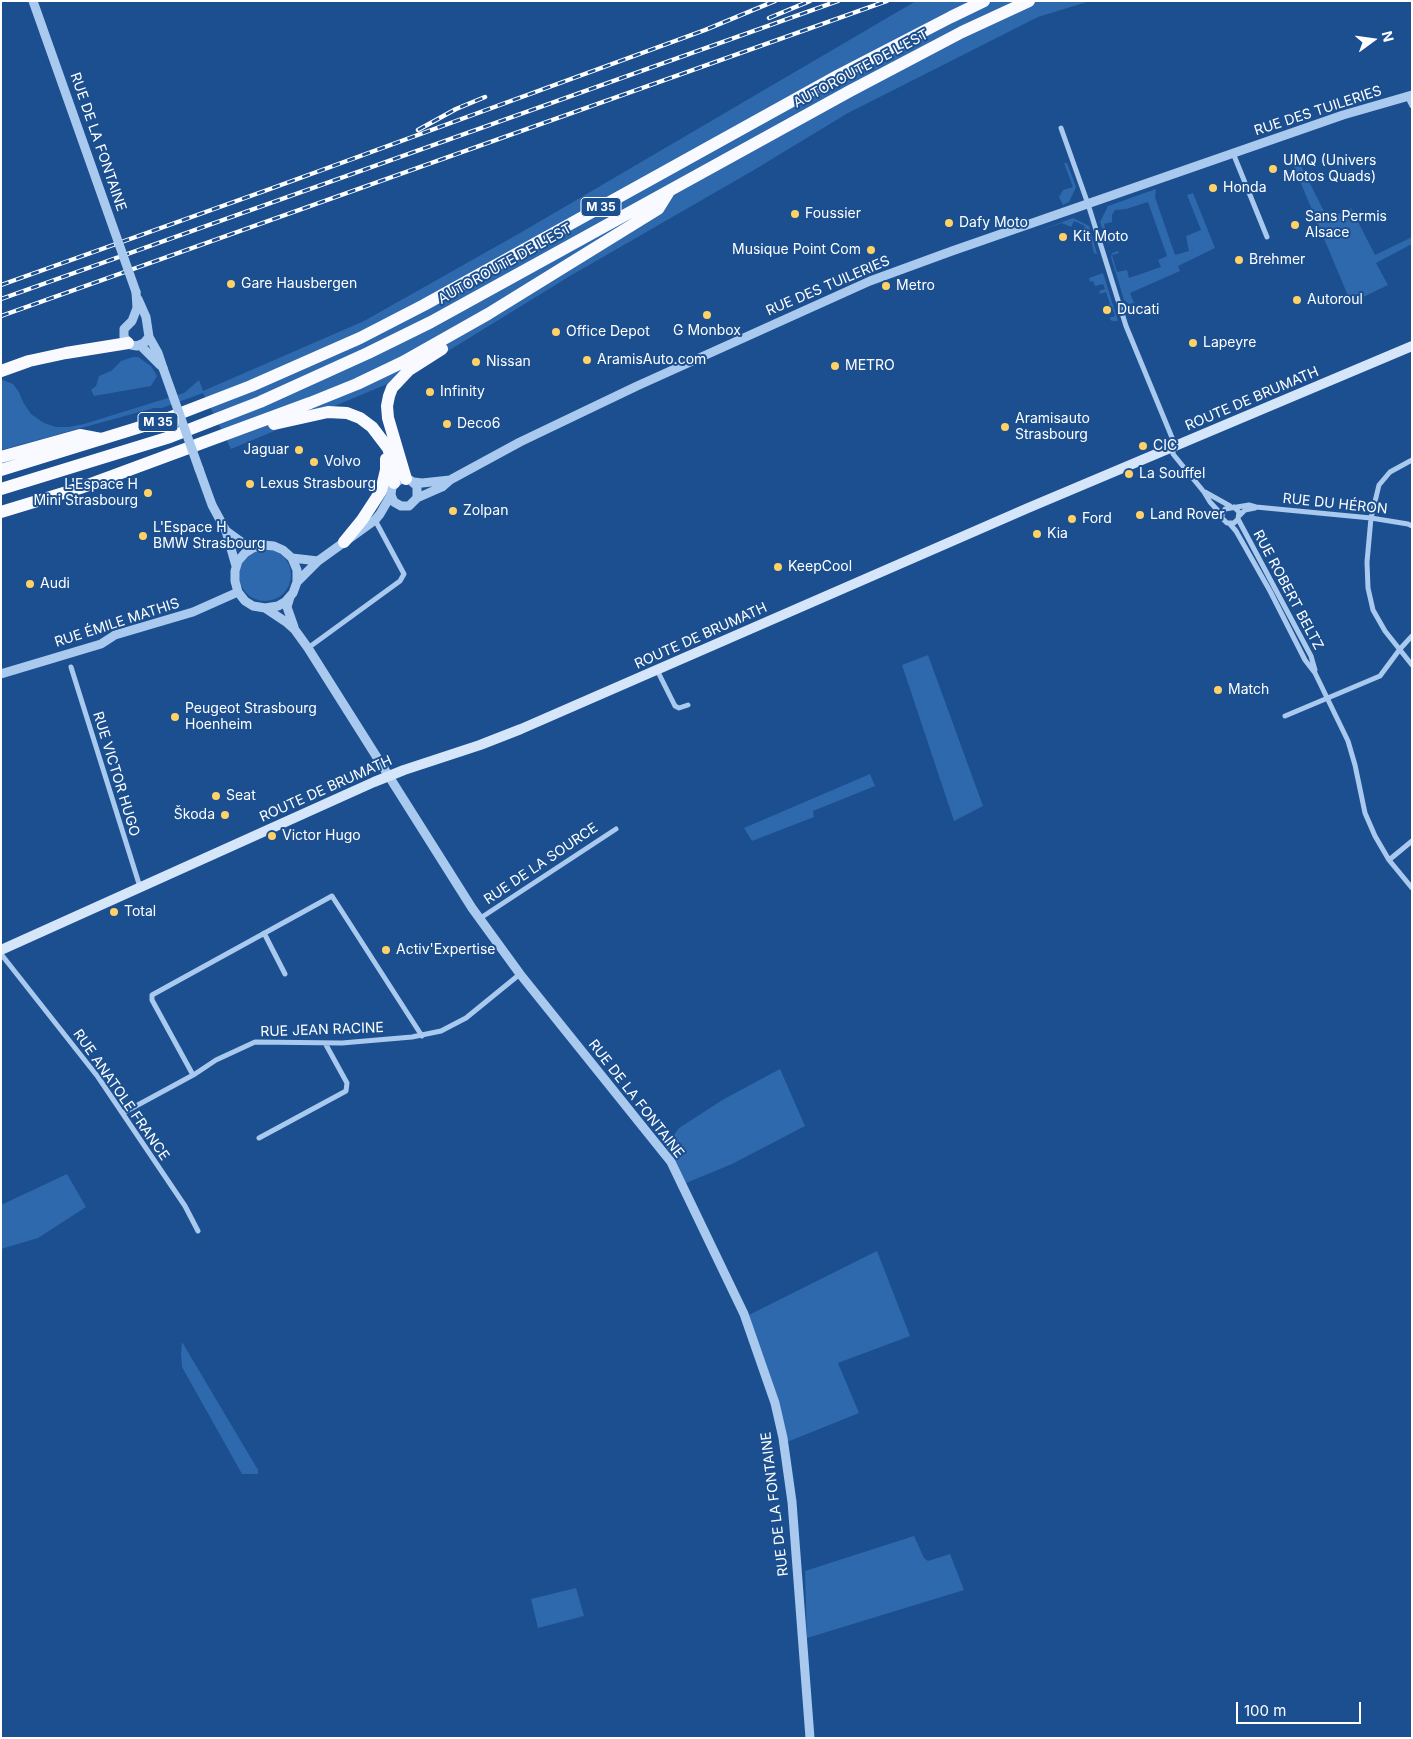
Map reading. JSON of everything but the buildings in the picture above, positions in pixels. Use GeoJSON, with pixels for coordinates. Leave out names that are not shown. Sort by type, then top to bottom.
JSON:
{"type":"FeatureCollection","features":[{"type":"Feature","properties":{"kind":"highway","name":"AUTOROUTE DE L’EST"},"geometry":{"type":"LineString","coordinates":[[1,470],[163,420],[212,402],[360,338],[449,291],[839,75],[984,1]]}},
{"type":"Feature","properties":{"kind":"highway","name":"AUTOROUTE DE L’EST"},"geometry":{"type":"LineString","coordinates":[[1,489],[170,437],[308,382],[432,322],[876,78],[962,32],[1029,1]]}},
{"type":"Feature","properties":{"kind":"highway"},"geometry":{"type":"LineString","coordinates":[[1,512],[80,488],[310,404],[403,362],[488,314],[658,209],[670,190]]}},
{"type":"Feature","properties":{"kind":"highway"},"geometry":{"type":"LineString","coordinates":[[401,485],[388,418],[388,406],[392,388],[409,370],[479,324],[488,314]]}},
{"type":"Feature","properties":{"kind":"highway"},"geometry":{"type":"LineString","coordinates":[[1,371],[29,361],[66,353],[134,344]]}},
{"type":"Feature","properties":{"kind":"highway"},"geometry":{"type":"LineString","coordinates":[[227,434],[315,415],[338,412],[347,413],[360,418],[372,426],[382,439],[401,485]]}},
{"type":"Feature","properties":{"kind":"highway"},"geometry":{"type":"LineString","coordinates":[[1,457],[80,435],[103,439]]}},
{"type":"Feature","properties":{"kind":"highway"},"geometry":{"type":"LineString","coordinates":[[344,542],[362,520],[381,491],[386,461],[382,439]]}},
{"type":"Feature","properties":{"kind":"main road","name":"ROUTE DE BRUMATH"},"geometry":{"type":"LineString","coordinates":[[1,950],[404,770],[480,745],[512,732],[829,594],[1412,346]]}},
{"type":"Feature","properties":{"kind":"street","name":"RUE DE LA FONTAINE"},"geometry":{"type":"LineString","coordinates":[[33,1],[146,317],[149,337],[158,353],[212,505],[226,531],[236,566],[235,581],[238,592],[253,606],[265,608],[296,630]]}},
{"type":"Feature","properties":{"kind":"street"},"geometry":{"type":"LineString","coordinates":[[1409,96],[1412,106]]}},
{"type":"Feature","properties":{"kind":"street","name":"RUE DES TUILERIES"},"geometry":{"type":"LineString","coordinates":[[297,582],[318,561],[377,517],[401,506],[409,506],[417,498],[442,487],[450,480],[520,442],[637,386],[870,281],[1343,115],[1409,96]]}},
{"type":"Feature","properties":{"kind":"street","name":"RUE ROBERT BELTZ"},"geometry":{"type":"LineString","coordinates":[[1061,128],[1088,204],[1126,326],[1173,440],[1173,454],[1222,515],[1224,521],[1230,524],[1236,531],[1270,591],[1305,660],[1315,673],[1348,741],[1365,813],[1375,836],[1389,860],[1412,888]]}},
{"type":"Feature","properties":{"kind":"street"},"geometry":{"type":"LineString","coordinates":[[1233,154],[1267,237]]}},
{"type":"Feature","properties":{"kind":"street","name":"RUE DE LA FONTAINE"},"geometry":{"type":"LineString","coordinates":[[136,292],[137,308],[132,321],[124,329],[124,337],[153,356],[163,368]]}},
{"type":"Feature","properties":{"kind":"street"},"geometry":{"type":"LineString","coordinates":[[132,321],[140,321],[146,325]]}},
{"type":"Feature","properties":{"kind":"street"},"geometry":{"type":"LineString","coordinates":[[134,344],[144,344],[149,337]]}},
{"type":"Feature","properties":{"kind":"street"},"geometry":{"type":"LineString","coordinates":[[1412,460],[1390,472],[1379,485],[1371,518],[1367,562],[1370,600],[1373,610],[1385,631],[1412,665]]}},
{"type":"Feature","properties":{"kind":"street","name":"RUE DES TUILERIES"},"geometry":{"type":"LineString","coordinates":[[377,517],[401,485],[450,480]]}},
{"type":"Feature","properties":{"kind":"street"},"geometry":{"type":"LineString","coordinates":[[401,506],[394,502],[401,485],[418,490],[417,498]]}},
{"type":"Feature","properties":{"kind":"street","name":"RUE ROBERT BELTZ"},"geometry":{"type":"LineString","coordinates":[[1204,492],[1224,504],[1237,509],[1239,517],[1311,656],[1315,673]]}},
{"type":"Feature","properties":{"kind":"street","name":"RUE DU HÉRON"},"geometry":{"type":"LineString","coordinates":[[1233,507],[1249,505],[1371,518],[1412,526]]}},
{"type":"Feature","properties":{"kind":"street"},"geometry":{"type":"LineString","coordinates":[[1222,515],[1225,509],[1233,507]]}},
{"type":"Feature","properties":{"kind":"street"},"geometry":{"type":"LineString","coordinates":[[1239,517],[1245,510],[1256,507]]}},
{"type":"Feature","properties":{"kind":"street"},"geometry":{"type":"LineString","coordinates":[[308,648],[400,581],[404,574],[377,517]]}},
{"type":"Feature","properties":{"kind":"street","name":"RUE ROBERT BELTZ"},"geometry":{"type":"LineString","coordinates":[[1230,524],[1234,523],[1239,517]]}},
{"type":"Feature","properties":{"kind":"street","name":"RUE DE LA FONTAINE"},"geometry":{"type":"LineString","coordinates":[[226,531],[244,544],[256,547],[264,545],[274,546],[283,550],[292,558]]}},
{"type":"Feature","properties":{"kind":"street"},"geometry":{"type":"LineString","coordinates":[[236,566],[245,553],[256,547]]}},
{"type":"Feature","properties":{"kind":"street"},"geometry":{"type":"LineString","coordinates":[[297,582],[297,570],[292,558],[318,561]]}},
{"type":"Feature","properties":{"kind":"street","name":"RUE DE LA FONTAINE"},"geometry":{"type":"LineString","coordinates":[[297,582],[287,607],[296,630],[479,919],[520,974],[671,1162],[747,1322],[775,1403],[783,1438],[792,1502],[810,1738]]}},
{"type":"Feature","properties":{"kind":"street","name":"RUE ÉMILE MATHIS"},"geometry":{"type":"LineString","coordinates":[[1,674],[101,644],[115,635],[193,612],[238,592]]}},
{"type":"Feature","properties":{"kind":"street"},"geometry":{"type":"LineString","coordinates":[[265,608],[278,606],[291,596]]}},
{"type":"Feature","properties":{"kind":"street"},"geometry":{"type":"LineString","coordinates":[[1284,716],[1380,676],[1412,636]]}},
{"type":"Feature","properties":{"kind":"street","name":"RUE VICTOR HUGO"},"geometry":{"type":"LineString","coordinates":[[71,667],[140,887]]}},
{"type":"Feature","properties":{"kind":"street"},"geometry":{"type":"LineString","coordinates":[[657,670],[675,706],[679,708],[688,705]]}},
{"type":"Feature","properties":{"kind":"street","name":"RUE DE LA SOURCE"},"geometry":{"type":"LineString","coordinates":[[479,919],[616,829]]}},
{"type":"Feature","properties":{"kind":"street"},"geometry":{"type":"LineString","coordinates":[[1389,860],[1412,841]]}},
{"type":"Feature","properties":{"kind":"street"},"geometry":{"type":"LineString","coordinates":[[193,1075],[152,1000],[152,995],[332,896],[422,1036]]}},
{"type":"Feature","properties":{"kind":"street"},"geometry":{"type":"LineString","coordinates":[[264,933],[285,974]]}},
{"type":"Feature","properties":{"kind":"street","name":"RUE ANATOLE FRANCE"},"geometry":{"type":"LineString","coordinates":[[1,954],[98,1076],[185,1206],[198,1230]]}},
{"type":"Feature","properties":{"kind":"street","name":"RUE JEAN RACINE"},"geometry":{"type":"LineString","coordinates":[[123,1113],[193,1075],[216,1060],[255,1042],[325,1043],[422,1036],[441,1031],[459,1022],[520,974]]}},
{"type":"Feature","properties":{"kind":"street"},"geometry":{"type":"LineString","coordinates":[[259,1138],[346,1091],[347,1083],[325,1043]]}},
{"type":"Feature","properties":{"kind":"shaded area"},"geometry":{"type":"Polygon","coordinates":[[[916,1],[1090,1],[1038,17],[848,113],[754,170],[570,276],[409,375],[231,449],[203,393],[162,408],[154,408],[1,450],[1,379],[13,384],[31,414],[44,423],[56,427],[84,424],[184,393],[199,380],[203,391],[364,321],[520,233],[916,1]]]}},
{"type":"Feature","properties":{"kind":"shaded area"},"geometry":{"type":"Polygon","coordinates":[[[1298,160],[1328,219],[1351,208],[1375,255],[1412,237],[1412,244],[1376,263],[1388,285],[1351,303],[1292,162],[1298,160]]]}},
{"type":"Feature","properties":{"kind":"shaded area"},"geometry":{"type":"Polygon","coordinates":[[[1064,163],[1067,163],[1076,187],[1069,202],[1063,205],[1059,197],[1063,190],[1073,187],[1064,163]]]}},
{"type":"Feature","properties":{"kind":"shaded area"},"geometry":{"type":"Polygon","coordinates":[[[1156,189],[1155,197],[1175,255],[1189,251],[1186,236],[1201,230],[1187,195],[1193,193],[1215,248],[1178,266],[1180,271],[1130,293],[1134,303],[1129,304],[1124,300],[1111,257],[1112,253],[1118,251],[1119,253],[1112,255],[1117,272],[1127,270],[1129,278],[1161,267],[1158,260],[1167,256],[1148,202],[1126,209],[1115,210],[1112,215],[1112,222],[1104,224],[1109,242],[1115,240],[1115,242],[1107,243],[1100,222],[1108,206],[1156,189]]]}},
{"type":"Feature","properties":{"kind":"shaded area"},"geometry":{"type":"Polygon","coordinates":[[[1073,218],[1089,226],[1097,254],[1094,253],[1089,231],[1082,232],[1085,226],[1074,221],[1071,227],[1062,223],[1036,232],[1073,218]]]}},
{"type":"Feature","properties":{"kind":"shaded area"},"geometry":{"type":"Polygon","coordinates":[[[1103,273],[1118,321],[1112,321],[1109,318],[1115,316],[1112,307],[1105,309],[1104,306],[1110,304],[1106,292],[1100,294],[1099,291],[1105,289],[1103,284],[1095,286],[1093,281],[1090,282],[1089,278],[1103,273]]]}},
{"type":"Feature","properties":{"kind":"shaded area"},"geometry":{"type":"Polygon","coordinates":[[[138,357],[151,366],[157,376],[151,386],[94,396],[91,390],[96,386],[99,376],[111,371],[121,361],[138,357]]]}},
{"type":"Feature","properties":{"kind":"shaded area"},"geometry":{"type":"Polygon","coordinates":[[[265,549],[279,553],[287,561],[291,575],[287,589],[279,597],[265,601],[251,597],[243,589],[239,575],[243,561],[251,553],[265,549]]]}},
{"type":"Feature","properties":{"kind":"shaded area"},"geometry":{"type":"Polygon","coordinates":[[[928,655],[983,806],[954,821],[902,665],[928,655]]]}},
{"type":"Feature","properties":{"kind":"shaded area"},"geometry":{"type":"Polygon","coordinates":[[[870,774],[875,786],[813,811],[814,817],[752,841],[744,828],[870,774]]]}},
{"type":"Feature","properties":{"kind":"shaded area"},"geometry":{"type":"Polygon","coordinates":[[[780,1069],[805,1126],[732,1164],[686,1183],[666,1146],[679,1128],[724,1099],[780,1069]]]}},
{"type":"Feature","properties":{"kind":"shaded area"},"geometry":{"type":"Polygon","coordinates":[[[67,1174],[86,1207],[38,1238],[1,1249],[1,1205],[67,1174]]]}},
{"type":"Feature","properties":{"kind":"shaded area"},"geometry":{"type":"Polygon","coordinates":[[[877,1251],[910,1336],[838,1363],[859,1413],[787,1442],[749,1315],[877,1251]]]}},
{"type":"Feature","properties":{"kind":"shaded area"},"geometry":{"type":"Polygon","coordinates":[[[182,1342],[258,1470],[258,1474],[242,1474],[182,1367],[182,1342]]]}},
{"type":"Feature","properties":{"kind":"shaded area"},"geometry":{"type":"Polygon","coordinates":[[[914,1536],[924,1558],[928,1561],[950,1554],[964,1590],[807,1638],[805,1571],[914,1536]]]}},
{"type":"Feature","properties":{"kind":"shaded area"},"geometry":{"type":"Polygon","coordinates":[[[576,1588],[584,1616],[538,1628],[531,1599],[576,1588]]]}},
{"type":"Feature","properties":{"kind":"railway"},"geometry":{"type":"LineString","coordinates":[[1,285],[705,30],[775,1]]}},
{"type":"Feature","properties":{"kind":"railway"},"geometry":{"type":"LineString","coordinates":[[769,18],[810,1]]}},
{"type":"Feature","properties":{"kind":"railway"},"geometry":{"type":"LineString","coordinates":[[1,299],[838,1]]}},
{"type":"Feature","properties":{"kind":"railway"},"geometry":{"type":"LineString","coordinates":[[1,316],[887,1]]}},
{"type":"Feature","properties":{"kind":"railway"},"geometry":{"type":"LineString","coordinates":[[418,130],[456,109],[485,97]]}},
{"type":"Feature","properties":{"kind":"place","name":"UMQ (Univers Motos Quads)"},"geometry":{"type":"Point","coordinates":[1273,169]}},
{"type":"Feature","properties":{"kind":"place","name":"Honda"},"geometry":{"type":"Point","coordinates":[1213,188]}},
{"type":"Feature","properties":{"kind":"place","name":"Foussier"},"geometry":{"type":"Point","coordinates":[795,214]}},
{"type":"Feature","properties":{"kind":"place","name":"Dafy Moto"},"geometry":{"type":"Point","coordinates":[949,223]}},
{"type":"Feature","properties":{"kind":"place","name":"Sans Permis Alsace"},"geometry":{"type":"Point","coordinates":[1295,225]}},
{"type":"Feature","properties":{"kind":"place","name":"Kit Moto"},"geometry":{"type":"Point","coordinates":[1063,237]}},
{"type":"Feature","properties":{"kind":"place","name":"Musique Point Com"},"geometry":{"type":"Point","coordinates":[871,250]}},
{"type":"Feature","properties":{"kind":"place","name":"Brehmer"},"geometry":{"type":"Point","coordinates":[1239,260]}},
{"type":"Feature","properties":{"kind":"place","name":"Gare Hausbergen"},"geometry":{"type":"Point","coordinates":[231,284]}},
{"type":"Feature","properties":{"kind":"place","name":"Metro"},"geometry":{"type":"Point","coordinates":[886,286]}},
{"type":"Feature","properties":{"kind":"place","name":"Autoroul"},"geometry":{"type":"Point","coordinates":[1297,300]}},
{"type":"Feature","properties":{"kind":"place","name":"Ducati"},"geometry":{"type":"Point","coordinates":[1107,310]}},
{"type":"Feature","properties":{"kind":"place","name":"G Monbox"},"geometry":{"type":"Point","coordinates":[707,315]}},
{"type":"Feature","properties":{"kind":"place","name":"Office Depot"},"geometry":{"type":"Point","coordinates":[556,332]}},
{"type":"Feature","properties":{"kind":"place","name":"Lapeyre"},"geometry":{"type":"Point","coordinates":[1193,343]}},
{"type":"Feature","properties":{"kind":"place","name":"AramisAuto.com"},"geometry":{"type":"Point","coordinates":[587,360]}},
{"type":"Feature","properties":{"kind":"place","name":"Nissan"},"geometry":{"type":"Point","coordinates":[476,362]}},
{"type":"Feature","properties":{"kind":"place","name":"METRO"},"geometry":{"type":"Point","coordinates":[835,366]}},
{"type":"Feature","properties":{"kind":"place","name":"Infinity"},"geometry":{"type":"Point","coordinates":[430,392]}},
{"type":"Feature","properties":{"kind":"place","name":"Deco6"},"geometry":{"type":"Point","coordinates":[447,424]}},
{"type":"Feature","properties":{"kind":"place","name":"Aramisauto Strasbourg"},"geometry":{"type":"Point","coordinates":[1005,427]}},
{"type":"Feature","properties":{"kind":"place","name":"CIC"},"geometry":{"type":"Point","coordinates":[1143,446]}},
{"type":"Feature","properties":{"kind":"place","name":"Jaguar"},"geometry":{"type":"Point","coordinates":[299,450]}},
{"type":"Feature","properties":{"kind":"place","name":"Volvo"},"geometry":{"type":"Point","coordinates":[314,462]}},
{"type":"Feature","properties":{"kind":"place","name":"La Souffel"},"geometry":{"type":"Point","coordinates":[1129,474]}},
{"type":"Feature","properties":{"kind":"place","name":"Lexus Strasbourg"},"geometry":{"type":"Point","coordinates":[250,484]}},
{"type":"Feature","properties":{"kind":"place","name":"L'Espace H Mini Strasbourg"},"geometry":{"type":"Point","coordinates":[148,493]}},
{"type":"Feature","properties":{"kind":"place","name":"Zolpan"},"geometry":{"type":"Point","coordinates":[453,511]}},
{"type":"Feature","properties":{"kind":"place","name":"Land Rover"},"geometry":{"type":"Point","coordinates":[1140,515]}},
{"type":"Feature","properties":{"kind":"place","name":"Ford"},"geometry":{"type":"Point","coordinates":[1072,519]}},
{"type":"Feature","properties":{"kind":"place","name":"Kia"},"geometry":{"type":"Point","coordinates":[1037,534]}},
{"type":"Feature","properties":{"kind":"place","name":"L'Espace H BMW Strasbourg"},"geometry":{"type":"Point","coordinates":[143,536]}},
{"type":"Feature","properties":{"kind":"place","name":"KeepCool"},"geometry":{"type":"Point","coordinates":[778,567]}},
{"type":"Feature","properties":{"kind":"place","name":"Audi"},"geometry":{"type":"Point","coordinates":[30,584]}},
{"type":"Feature","properties":{"kind":"place","name":"Match"},"geometry":{"type":"Point","coordinates":[1218,690]}},
{"type":"Feature","properties":{"kind":"place","name":"Peugeot Strasbourg Hoenheim"},"geometry":{"type":"Point","coordinates":[175,717]}},
{"type":"Feature","properties":{"kind":"place","name":"Seat"},"geometry":{"type":"Point","coordinates":[216,796]}},
{"type":"Feature","properties":{"kind":"place","name":"Škoda"},"geometry":{"type":"Point","coordinates":[225,815]}},
{"type":"Feature","properties":{"kind":"place","name":"Victor Hugo"},"geometry":{"type":"Point","coordinates":[272,836]}},
{"type":"Feature","properties":{"kind":"place","name":"Total"},"geometry":{"type":"Point","coordinates":[114,912]}},
{"type":"Feature","properties":{"kind":"place","name":"Activ'Expertise"},"geometry":{"type":"Point","coordinates":[386,950]}}]}
